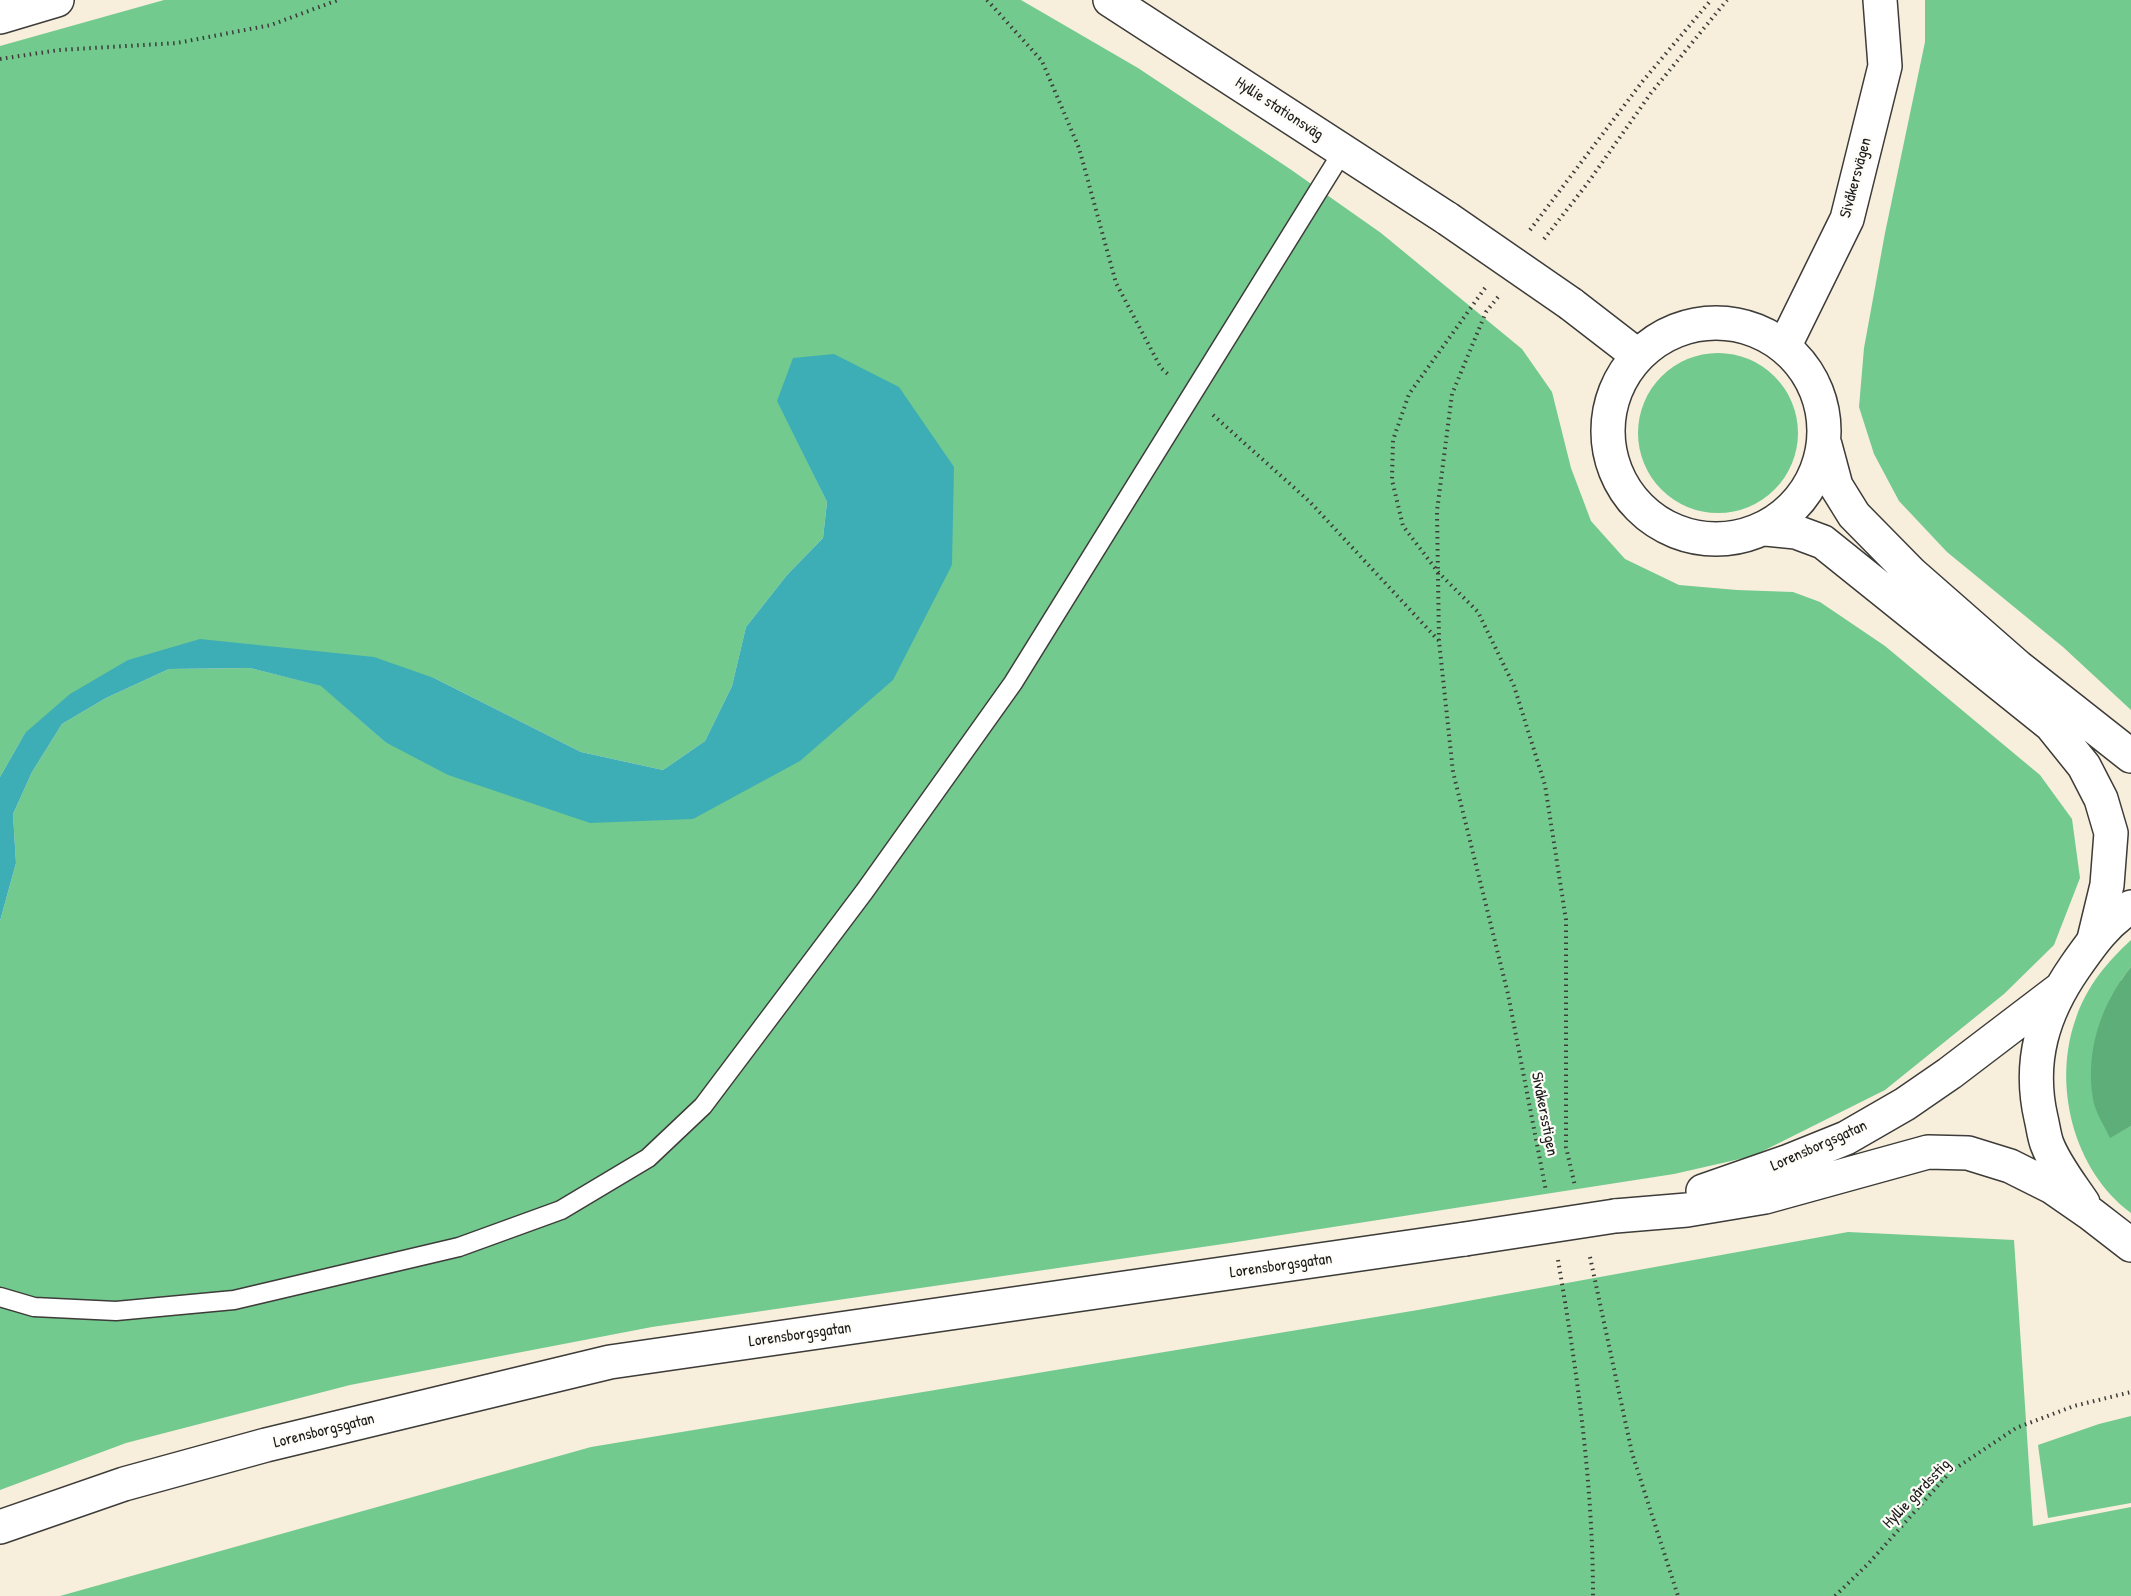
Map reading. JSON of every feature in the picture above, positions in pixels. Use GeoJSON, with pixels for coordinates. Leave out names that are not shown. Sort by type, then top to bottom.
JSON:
{"type":"FeatureCollection","features":[{"type":"Feature","properties":{"kind":"main road"},"geometry":{"type":"LineString","coordinates":[[0,17],[57,0]]}},
{"type":"Feature","properties":{"kind":"main road","name":"Hyllie stationsväg"},"geometry":{"type":"LineString","coordinates":[[1110,0],[1448,219],[1571,304],[1637,355]]}},
{"type":"Feature","properties":{"kind":"main road","name":"Sivåkersvägen"},"geometry":{"type":"LineString","coordinates":[[1785,345],[1847,219],[1885,66],[1880,0]]}},
{"type":"Feature","properties":{"kind":"main road"},"geometry":{"type":"LineString","coordinates":[[1825,446],[1805,496],[1766,529],[1746,536],[1700,539],[1678,534],[1642,511],[1616,475],[1607,438],[1615,388],[1637,355],[1673,330],[1723,322],[1751,327],[1785,345],[1812,378],[1824,414],[1825,446],[1836,486],[1854,515],[1903,566],[2018,667],[2131,756]]}},
{"type":"Feature","properties":{"kind":"main road"},"geometry":{"type":"LineString","coordinates":[[1766,529],[1796,532],[1823,542],[2051,725],[2084,766],[2102,800],[2111,833],[2107,885],[2094,939]]}},
{"type":"Feature","properties":{"kind":"main road","name":"Lorensborgsgatan"},"geometry":{"type":"LineString","coordinates":[[2091,1214],[2067,1180],[2047,1144],[2039,1108],[2036,1064],[2045,1023],[2060,990],[2094,939],[2121,913],[2131,907]]}},
{"type":"Feature","properties":{"kind":"main road","name":"Lorensborgsgatan"},"geometry":{"type":"LineString","coordinates":[[1615,1216],[1722,1185],[1846,1138],[1905,1104],[1950,1073],[2060,990]]}},
{"type":"Feature","properties":{"kind":"main road","name":"Lorensborgsgatan"},"geometry":{"type":"LineString","coordinates":[[0,1527],[134,1481],[266,1445],[610,1362],[1615,1216],[1686,1210],[1765,1197],[1928,1152],[1968,1153],[2010,1166],[2052,1187],[2131,1245]]}},
{"type":"Feature","properties":{"kind":"lane"},"geometry":{"type":"LineString","coordinates":[[0,1297],[34,1307],[116,1311],[234,1300],[459,1247],[561,1210],[648,1158],[703,1106],[871,883],[1013,683],[1343,152]]}},
{"type":"Feature","properties":{"kind":"path"},"geometry":{"type":"LineString","coordinates":[[0,59],[59,50],[177,43],[271,25],[338,0]]}},
{"type":"Feature","properties":{"kind":"path"},"geometry":{"type":"LineString","coordinates":[[987,0],[1042,61],[1079,148],[1116,282],[1161,368],[1192,396]]}},
{"type":"Feature","properties":{"kind":"path"},"geometry":{"type":"LineString","coordinates":[[1525,236],[1642,82],[1711,0]]}},
{"type":"Feature","properties":{"kind":"path"},"geometry":{"type":"LineString","coordinates":[[1490,281],[1409,394],[1393,440],[1392,480],[1403,526],[1438,572],[1478,612],[1514,686],[1545,785],[1566,920],[1566,1147],[1576,1191]]}},
{"type":"Feature","properties":{"kind":"path","name":"Sivåkersstigen"},"geometry":{"type":"LineString","coordinates":[[1192,396],[1310,502],[1439,641],[1453,772],[1508,994],[1548,1200]]}},
{"type":"Feature","properties":{"kind":"path"},"geometry":{"type":"LineString","coordinates":[[1588,1246],[1632,1453],[1678,1596]]}},
{"type":"Feature","properties":{"kind":"path"},"geometry":{"type":"LineString","coordinates":[[1557,1256],[1586,1452],[1593,1532],[1593,1596]]}},
{"type":"Feature","properties":{"kind":"path","name":"Hyllie gårdsstig"},"geometry":{"type":"LineString","coordinates":[[1835,1596],[1869,1563],[1950,1472],[2016,1428],[2074,1406],[2131,1392]]}},
{"type":"Feature","properties":{"kind":"green space"},"geometry":{"type":"Polygon","coordinates":[[[164,0],[1021,0],[1138,68],[1290,169],[1381,233],[1522,349],[1552,392],[1571,468],[1591,521],[1625,559],[1679,585],[1793,592],[1820,602],[1885,646],[2040,775],[2072,819],[2080,878],[2054,945],[2004,994],[1885,1090],[1753,1156],[1674,1174],[1230,1243],[652,1327],[350,1385],[126,1443],[0,1490],[0,921],[16,863],[13,814],[32,772],[62,724],[106,698],[169,669],[250,668],[322,686],[385,742],[693,819],[952,565],[778,401],[827,502],[823,538],[787,575],[746,627],[732,686],[705,741],[663,770],[581,752],[434,678],[200,640],[25,733],[0,777],[0,46],[164,0]]]}},
{"type":"Feature","properties":{"kind":"green space"},"geometry":{"type":"Polygon","coordinates":[[[1925,0],[2131,0],[2131,710],[2063,647],[1947,552],[1899,501],[1874,454],[1859,407],[1864,348],[1885,233],[1925,42],[1925,0]]]}},
{"type":"Feature","properties":{"kind":"green space"},"geometry":{"type":"Polygon","coordinates":[[[1718,353],[1748,360],[1762,367],[1774,377],[1784,389],[1791,403],[1798,433],[1791,463],[1784,477],[1774,489],[1762,499],[1748,506],[1718,513],[1688,506],[1674,499],[1662,489],[1652,477],[1645,463],[1638,433],[1645,403],[1652,389],[1662,377],[1674,367],[1688,360],[1718,353]]]}},
{"type":"Feature","properties":{"kind":"green space"},"geometry":{"type":"Polygon","coordinates":[[[2131,940],[2131,967],[2121,980],[2110,1137],[2131,1126],[2131,1213],[2111,1195],[2095,1174],[2082,1150],[2073,1124],[2066,1070],[2069,1044],[2076,1018],[2086,995],[2106,966],[2131,940]]]}},
{"type":"Feature","properties":{"kind":"green space"},"geometry":{"type":"Polygon","coordinates":[[[2131,967],[2131,1126],[2110,1138],[2094,1104],[2091,1063],[2104,1012],[2120,981],[2131,967]]]}},
{"type":"Feature","properties":{"kind":"green space"},"geometry":{"type":"Polygon","coordinates":[[[1848,1232],[2014,1240],[2033,1526],[2131,1507],[2131,1596],[60,1596],[591,1447],[1418,1310],[1848,1232]]]}},
{"type":"Feature","properties":{"kind":"green space"},"geometry":{"type":"Polygon","coordinates":[[[2131,1416],[2131,1503],[2048,1518],[2038,1445],[2099,1424],[2131,1416]]]}},
{"type":"Feature","properties":{"kind":"water"},"geometry":{"type":"Polygon","coordinates":[[[834,354],[899,387],[954,467],[952,565],[893,680],[800,761],[693,819],[590,823],[448,775],[385,742],[321,686],[250,668],[169,669],[106,698],[62,724],[32,772],[13,814],[16,863],[0,921],[0,777],[25,733],[70,694],[128,660],[200,639],[374,657],[434,678],[581,752],[663,770],[705,741],[732,686],[746,627],[787,575],[823,538],[827,502],[777,401],[793,358],[834,354]]]}}]}
